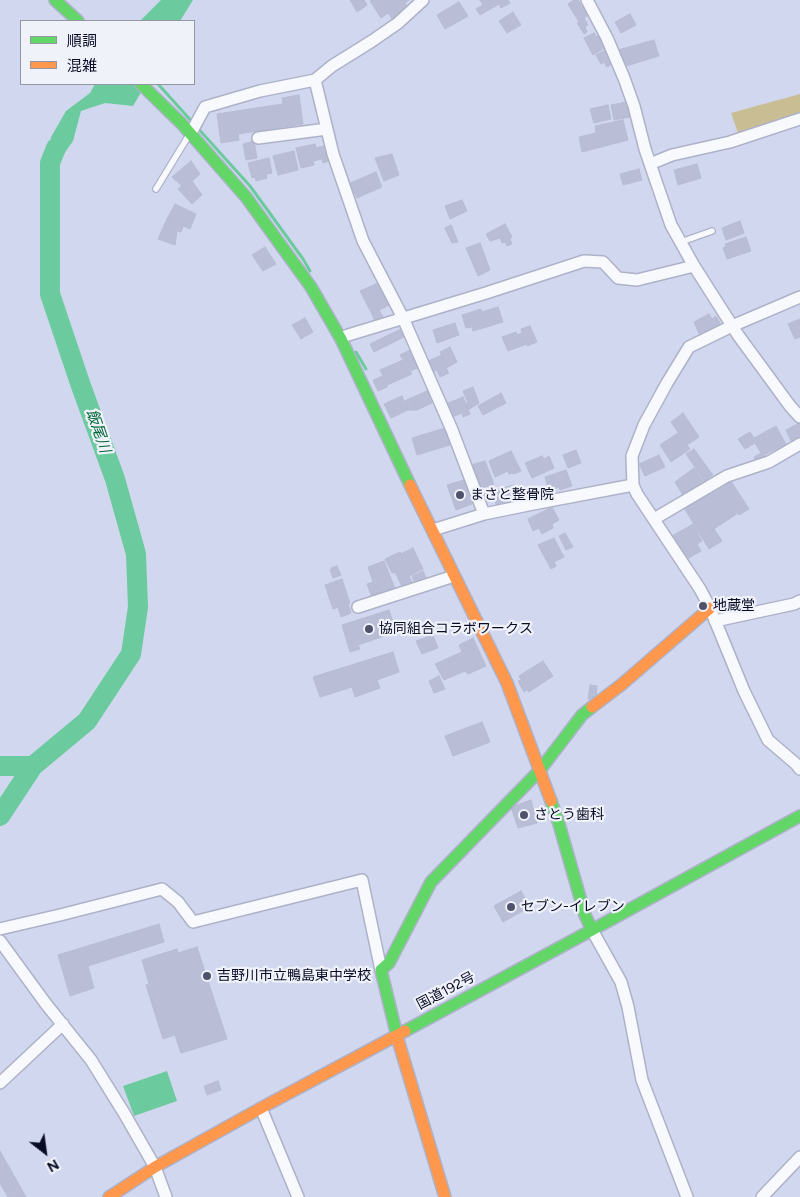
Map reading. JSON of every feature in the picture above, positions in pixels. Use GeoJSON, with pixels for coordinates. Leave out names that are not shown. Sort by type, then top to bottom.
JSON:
{"type":"FeatureCollection","features":[{"type":"Feature","properties":{"kind":"main road"},"geometry":{"type":"LineString","coordinates":[[54,0],[77,20]]}},
{"type":"Feature","properties":{"kind":"main road"},"geometry":{"type":"LineString","coordinates":[[143,85],[182,124],[194,127],[286,251],[345,337],[454,576],[507,683],[540,770],[585,915],[592,930]]}},
{"type":"Feature","properties":{"kind":"main road"},"geometry":{"type":"LineString","coordinates":[[445,1197],[397,1035],[381,970],[389,963],[431,882],[540,770],[582,715],[621,685],[710,608]]}},
{"type":"Feature","properties":{"kind":"main road","name":"国道192号"},"geometry":{"type":"LineString","coordinates":[[109,1197],[155,1167],[261,1108],[800,816]]}},
{"type":"Feature","properties":{"kind":"street"},"geometry":{"type":"LineString","coordinates":[[194,127],[205,107],[260,91],[315,80],[332,66],[398,23],[424,0]]}},
{"type":"Feature","properties":{"kind":"street"},"geometry":{"type":"LineString","coordinates":[[587,0],[624,78],[671,225],[694,266],[732,326],[800,417]]}},
{"type":"Feature","properties":{"kind":"street"},"geometry":{"type":"LineString","coordinates":[[315,80],[333,154],[363,241],[403,318],[452,430],[484,514]]}},
{"type":"Feature","properties":{"kind":"street"},"geometry":{"type":"LineString","coordinates":[[650,164],[672,155],[730,142],[800,119]]}},
{"type":"Feature","properties":{"kind":"street"},"geometry":{"type":"LineString","coordinates":[[258,138],[327,129]]}},
{"type":"Feature","properties":{"kind":"street"},"geometry":{"type":"LineString","coordinates":[[345,337],[584,261],[603,262],[618,278],[637,280],[694,266]]}},
{"type":"Feature","properties":{"kind":"street"},"geometry":{"type":"LineString","coordinates":[[800,297],[689,347],[644,425],[632,456],[633,484],[637,494],[700,589],[710,608],[744,691],[768,740],[800,769]]}},
{"type":"Feature","properties":{"kind":"street"},"geometry":{"type":"LineString","coordinates":[[654,519],[727,476],[769,462],[800,444]]}},
{"type":"Feature","properties":{"kind":"street"},"geometry":{"type":"LineString","coordinates":[[433,530],[484,514],[633,484]]}},
{"type":"Feature","properties":{"kind":"street"},"geometry":{"type":"LineString","coordinates":[[358,607],[454,576]]}},
{"type":"Feature","properties":{"kind":"street"},"geometry":{"type":"LineString","coordinates":[[715,621],[794,604],[800,600]]}},
{"type":"Feature","properties":{"kind":"street"},"geometry":{"type":"LineString","coordinates":[[0,929],[162,889],[178,902],[193,922],[362,880],[381,970]]}},
{"type":"Feature","properties":{"kind":"street"},"geometry":{"type":"LineString","coordinates":[[592,930],[620,982],[628,1008],[642,1080],[687,1197]]}},
{"type":"Feature","properties":{"kind":"street"},"geometry":{"type":"LineString","coordinates":[[0,941],[100,1075],[155,1167],[166,1197]]}},
{"type":"Feature","properties":{"kind":"street"},"geometry":{"type":"LineString","coordinates":[[0,1083],[63,1024]]}},
{"type":"Feature","properties":{"kind":"street"},"geometry":{"type":"LineString","coordinates":[[261,1108],[298,1197]]}},
{"type":"Feature","properties":{"kind":"street"},"geometry":{"type":"LineString","coordinates":[[762,1197],[800,1156]]}},
{"type":"Feature","properties":{"kind":"lane"},"geometry":{"type":"LineString","coordinates":[[156,189],[194,127]]}},
{"type":"Feature","properties":{"kind":"lane"},"geometry":{"type":"LineString","coordinates":[[681,242],[712,231]]}},
{"type":"Feature","properties":{"kind":"shaded area"},"geometry":{"type":"Polygon","coordinates":[[[161,0],[193,0],[181,20],[141,20],[161,0]]]}},
{"type":"Feature","properties":{"kind":"shaded area"},"geometry":{"type":"Polygon","coordinates":[[[94,85],[145,85],[133,106],[105,103],[81,111],[73,141],[46,179],[51,137],[66,111],[90,93],[94,85]]]}},
{"type":"Feature","properties":{"kind":"shaded area"},"geometry":{"type":"Polygon","coordinates":[[[800,94],[800,116],[739,136],[731,113],[800,94]]]}},
{"type":"Feature","properties":{"kind":"shaded area"},"geometry":{"type":"Polygon","coordinates":[[[167,1071],[177,1101],[134,1116],[123,1086],[167,1071]]]}},
{"type":"Feature","properties":{"kind":"building"},"geometry":{"type":"Polygon","coordinates":[[[350,0],[364,0],[367,5],[357,12],[350,0]]]}},
{"type":"Feature","properties":{"kind":"building"},"geometry":{"type":"Polygon","coordinates":[[[409,0],[405,3],[408,8],[392,19],[388,13],[381,18],[370,1],[409,0]]]}},
{"type":"Feature","properties":{"kind":"building"},"geometry":{"type":"Polygon","coordinates":[[[480,0],[508,0],[510,3],[501,8],[499,4],[480,15],[476,9],[483,5],[480,0]]]}},
{"type":"Feature","properties":{"kind":"building"},"geometry":{"type":"Polygon","coordinates":[[[578,0],[583,9],[586,7],[590,14],[584,18],[588,25],[585,27],[587,32],[584,34],[568,4],[578,0]]]}},
{"type":"Feature","properties":{"kind":"building"},"geometry":{"type":"Polygon","coordinates":[[[459,2],[468,16],[445,29],[437,15],[459,2]]]}},
{"type":"Feature","properties":{"kind":"building"},"geometry":{"type":"Polygon","coordinates":[[[513,12],[521,25],[507,33],[499,21],[513,12]]]}},
{"type":"Feature","properties":{"kind":"building"},"geometry":{"type":"Polygon","coordinates":[[[630,14],[636,25],[621,33],[615,22],[630,14]]]}},
{"type":"Feature","properties":{"kind":"building"},"geometry":{"type":"Polygon","coordinates":[[[594,33],[596,37],[600,35],[606,47],[593,55],[584,38],[594,33]]]}},
{"type":"Feature","properties":{"kind":"building"},"geometry":{"type":"Polygon","coordinates":[[[654,40],[659,56],[623,67],[618,50],[654,40]]]}},
{"type":"Feature","properties":{"kind":"building"},"geometry":{"type":"Polygon","coordinates":[[[605,50],[607,54],[609,52],[615,62],[607,67],[604,62],[601,64],[596,55],[605,50]]]}},
{"type":"Feature","properties":{"kind":"building"},"geometry":{"type":"Polygon","coordinates":[[[299,95],[303,124],[238,134],[239,140],[221,143],[217,114],[283,104],[282,98],[299,95]]]}},
{"type":"Feature","properties":{"kind":"building"},"geometry":{"type":"Polygon","coordinates":[[[626,102],[630,117],[614,120],[611,105],[626,102]]]}},
{"type":"Feature","properties":{"kind":"building"},"geometry":{"type":"Polygon","coordinates":[[[608,105],[611,119],[594,123],[590,109],[608,105]]]}},
{"type":"Feature","properties":{"kind":"building"},"geometry":{"type":"Polygon","coordinates":[[[623,120],[628,140],[582,152],[579,137],[596,133],[595,126],[623,120]]]}},
{"type":"Feature","properties":{"kind":"building"},"geometry":{"type":"Polygon","coordinates":[[[254,141],[257,158],[246,160],[243,144],[254,141]]]}},
{"type":"Feature","properties":{"kind":"building"},"geometry":{"type":"Polygon","coordinates":[[[315,144],[316,148],[328,145],[332,160],[323,163],[322,159],[313,161],[314,165],[301,168],[296,148],[315,144]]]}},
{"type":"Feature","properties":{"kind":"building"},"geometry":{"type":"Polygon","coordinates":[[[294,151],[298,170],[278,175],[273,156],[294,151]]]}},
{"type":"Feature","properties":{"kind":"building"},"geometry":{"type":"Polygon","coordinates":[[[392,154],[399,175],[384,181],[375,158],[392,154]]]}},
{"type":"Feature","properties":{"kind":"building"},"geometry":{"type":"Polygon","coordinates":[[[269,158],[272,173],[266,174],[267,178],[256,181],[255,177],[252,178],[248,163],[269,158]]]}},
{"type":"Feature","properties":{"kind":"building"},"geometry":{"type":"Polygon","coordinates":[[[191,161],[200,174],[192,181],[202,195],[192,204],[178,189],[182,186],[172,177],[191,161]]]}},
{"type":"Feature","properties":{"kind":"building"},"geometry":{"type":"Polygon","coordinates":[[[697,164],[701,178],[678,185],[674,170],[697,164]]]}},
{"type":"Feature","properties":{"kind":"building"},"geometry":{"type":"Polygon","coordinates":[[[639,169],[642,180],[623,185],[620,174],[639,169]]]}},
{"type":"Feature","properties":{"kind":"building"},"geometry":{"type":"Polygon","coordinates":[[[376,172],[382,187],[357,198],[350,183],[376,172]]]}},
{"type":"Feature","properties":{"kind":"building"},"geometry":{"type":"Polygon","coordinates":[[[462,200],[467,211],[450,219],[445,206],[462,200]]]}},
{"type":"Feature","properties":{"kind":"building"},"geometry":{"type":"Polygon","coordinates":[[[175,204],[196,214],[190,229],[167,219],[175,204]]]}},
{"type":"Feature","properties":{"kind":"building"},"geometry":{"type":"Polygon","coordinates":[[[167,219],[183,226],[181,232],[177,231],[175,245],[158,239],[167,219]]]}},
{"type":"Feature","properties":{"kind":"building"},"geometry":{"type":"Polygon","coordinates":[[[740,221],[744,233],[726,240],[722,228],[740,221]]]}},
{"type":"Feature","properties":{"kind":"building"},"geometry":{"type":"Polygon","coordinates":[[[505,224],[512,237],[510,239],[512,244],[507,246],[505,242],[502,243],[500,238],[490,241],[486,234],[505,224]]]}},
{"type":"Feature","properties":{"kind":"building"},"geometry":{"type":"Polygon","coordinates":[[[451,225],[458,242],[452,243],[445,228],[451,225]]]}},
{"type":"Feature","properties":{"kind":"building"},"geometry":{"type":"Polygon","coordinates":[[[746,237],[751,251],[727,259],[723,248],[726,246],[725,244],[746,237]]]}},
{"type":"Feature","properties":{"kind":"building"},"geometry":{"type":"Polygon","coordinates":[[[480,243],[490,270],[478,276],[466,248],[480,243]]]}},
{"type":"Feature","properties":{"kind":"building"},"geometry":{"type":"Polygon","coordinates":[[[265,247],[276,264],[263,271],[252,255],[265,247]]]}},
{"type":"Feature","properties":{"kind":"building"},"geometry":{"type":"Polygon","coordinates":[[[378,283],[389,305],[372,314],[360,291],[378,283]]]}},
{"type":"Feature","properties":{"kind":"building"},"geometry":{"type":"Polygon","coordinates":[[[498,307],[503,322],[473,331],[472,327],[466,328],[462,315],[481,309],[482,312],[498,307]]]}},
{"type":"Feature","properties":{"kind":"building"},"geometry":{"type":"Polygon","coordinates":[[[379,310],[385,320],[376,324],[372,314],[379,310]]]}},
{"type":"Feature","properties":{"kind":"building"},"geometry":{"type":"Polygon","coordinates":[[[709,314],[712,319],[716,316],[722,327],[701,338],[694,322],[709,314]]]}},
{"type":"Feature","properties":{"kind":"building"},"geometry":{"type":"Polygon","coordinates":[[[305,318],[313,332],[301,339],[292,325],[305,318]]]}},
{"type":"Feature","properties":{"kind":"building"},"geometry":{"type":"Polygon","coordinates":[[[800,319],[800,337],[795,339],[788,324],[800,319]]]}},
{"type":"Feature","properties":{"kind":"building"},"geometry":{"type":"Polygon","coordinates":[[[455,323],[459,335],[437,343],[433,330],[455,323]]]}},
{"type":"Feature","properties":{"kind":"building"},"geometry":{"type":"Polygon","coordinates":[[[530,326],[537,342],[508,351],[502,337],[516,332],[517,335],[522,333],[521,329],[530,326]]]}},
{"type":"Feature","properties":{"kind":"building"},"geometry":{"type":"Polygon","coordinates":[[[401,329],[404,337],[374,352],[370,344],[401,329]]]}},
{"type":"Feature","properties":{"kind":"building"},"geometry":{"type":"Polygon","coordinates":[[[450,347],[457,362],[448,367],[440,352],[450,347]]]}},
{"type":"Feature","properties":{"kind":"building"},"geometry":{"type":"Polygon","coordinates":[[[410,350],[418,368],[410,371],[412,374],[378,391],[373,380],[383,376],[380,370],[403,360],[400,355],[410,350]]]}},
{"type":"Feature","properties":{"kind":"building"},"geometry":{"type":"Polygon","coordinates":[[[442,355],[449,373],[440,377],[437,370],[429,374],[426,362],[442,355]]]}},
{"type":"Feature","properties":{"kind":"building"},"geometry":{"type":"Polygon","coordinates":[[[473,387],[479,403],[468,410],[466,404],[468,403],[463,391],[473,387]]]}},
{"type":"Feature","properties":{"kind":"building"},"geometry":{"type":"Polygon","coordinates":[[[427,391],[432,403],[417,410],[411,398],[427,391]]]}},
{"type":"Feature","properties":{"kind":"building"},"geometry":{"type":"Polygon","coordinates":[[[501,393],[506,403],[483,415],[478,406],[501,393]]]}},
{"type":"Feature","properties":{"kind":"building"},"geometry":{"type":"Polygon","coordinates":[[[402,396],[408,410],[391,418],[384,404],[402,396]]]}},
{"type":"Feature","properties":{"kind":"building"},"geometry":{"type":"Polygon","coordinates":[[[463,397],[470,414],[463,417],[462,413],[452,417],[446,404],[463,397]]]}},
{"type":"Feature","properties":{"kind":"building"},"geometry":{"type":"Polygon","coordinates":[[[411,398],[417,410],[408,410],[405,401],[411,398]]]}},
{"type":"Feature","properties":{"kind":"building"},"geometry":{"type":"Polygon","coordinates":[[[683,413],[699,437],[687,445],[671,422],[683,413]]]}},
{"type":"Feature","properties":{"kind":"building"},"geometry":{"type":"Polygon","coordinates":[[[799,423],[800,439],[792,443],[786,430],[799,423]]]}},
{"type":"Feature","properties":{"kind":"building"},"geometry":{"type":"Polygon","coordinates":[[[776,426],[787,446],[780,451],[778,448],[764,455],[765,459],[757,463],[754,457],[761,453],[755,443],[745,449],[738,439],[750,432],[754,438],[776,426]]]}},
{"type":"Feature","properties":{"kind":"building"},"geometry":{"type":"Polygon","coordinates":[[[445,428],[450,445],[417,455],[412,438],[445,428]]]}},
{"type":"Feature","properties":{"kind":"building"},"geometry":{"type":"Polygon","coordinates":[[[678,433],[690,449],[671,462],[660,445],[678,433]]]}},
{"type":"Feature","properties":{"kind":"building"},"geometry":{"type":"Polygon","coordinates":[[[694,449],[713,475],[704,481],[686,454],[694,449]]]}},
{"type":"Feature","properties":{"kind":"building"},"geometry":{"type":"Polygon","coordinates":[[[576,450],[581,463],[568,468],[563,455],[576,450]]]}},
{"type":"Feature","properties":{"kind":"building"},"geometry":{"type":"Polygon","coordinates":[[[511,451],[521,471],[509,474],[508,471],[495,477],[489,461],[511,451]]]}},
{"type":"Feature","properties":{"kind":"building"},"geometry":{"type":"Polygon","coordinates":[[[659,455],[665,467],[645,476],[639,464],[659,455]]]}},
{"type":"Feature","properties":{"kind":"building"},"geometry":{"type":"Polygon","coordinates":[[[542,456],[544,459],[549,456],[554,468],[532,478],[525,463],[542,456]]]}},
{"type":"Feature","properties":{"kind":"building"},"geometry":{"type":"Polygon","coordinates":[[[485,461],[494,484],[479,489],[471,465],[485,461]]]}},
{"type":"Feature","properties":{"kind":"building"},"geometry":{"type":"Polygon","coordinates":[[[694,468],[704,483],[684,497],[675,482],[694,468]]]}},
{"type":"Feature","properties":{"kind":"building"},"geometry":{"type":"Polygon","coordinates":[[[566,470],[572,486],[560,490],[559,487],[549,491],[545,477],[566,470]]]}},
{"type":"Feature","properties":{"kind":"building"},"geometry":{"type":"Polygon","coordinates":[[[729,478],[749,509],[739,515],[738,513],[714,529],[722,541],[709,549],[683,506],[729,478]]]}},
{"type":"Feature","properties":{"kind":"building","name":"まさと整骨院"},"geometry":{"type":"Polygon","coordinates":[[[464,480],[472,504],[456,510],[447,485],[464,480]]]}},
{"type":"Feature","properties":{"kind":"building"},"geometry":{"type":"Polygon","coordinates":[[[514,485],[519,500],[497,507],[492,491],[514,485]]]}},
{"type":"Feature","properties":{"kind":"building"},"geometry":{"type":"Polygon","coordinates":[[[492,491],[494,498],[485,501],[483,494],[492,491]]]}},
{"type":"Feature","properties":{"kind":"building"},"geometry":{"type":"Polygon","coordinates":[[[552,507],[559,520],[552,524],[553,528],[542,534],[539,528],[533,531],[528,519],[552,507]]]}},
{"type":"Feature","properties":{"kind":"building"},"geometry":{"type":"Polygon","coordinates":[[[693,524],[702,541],[697,544],[701,551],[687,559],[672,536],[693,524]]]}},
{"type":"Feature","properties":{"kind":"building"},"geometry":{"type":"Polygon","coordinates":[[[565,533],[573,547],[566,550],[559,536],[565,533]]]}},
{"type":"Feature","properties":{"kind":"building"},"geometry":{"type":"Polygon","coordinates":[[[554,538],[564,557],[554,562],[556,566],[551,569],[538,545],[554,538]]]}},
{"type":"Feature","properties":{"kind":"building"},"geometry":{"type":"Polygon","coordinates":[[[413,548],[423,569],[409,576],[413,584],[403,589],[395,572],[392,573],[385,559],[413,548]]]}},
{"type":"Feature","properties":{"kind":"building"},"geometry":{"type":"Polygon","coordinates":[[[384,561],[396,591],[373,600],[367,584],[373,582],[368,567],[384,561]]]}},
{"type":"Feature","properties":{"kind":"building"},"geometry":{"type":"Polygon","coordinates":[[[337,566],[341,575],[333,578],[330,570],[337,566]]]}},
{"type":"Feature","properties":{"kind":"building"},"geometry":{"type":"Polygon","coordinates":[[[423,571],[427,580],[416,585],[412,576],[423,571]]]}},
{"type":"Feature","properties":{"kind":"building"},"geometry":{"type":"Polygon","coordinates":[[[342,579],[350,603],[333,609],[325,585],[342,579]]]}},
{"type":"Feature","properties":{"kind":"building"},"geometry":{"type":"Polygon","coordinates":[[[348,603],[351,613],[341,617],[338,607],[348,603]]]}},
{"type":"Feature","properties":{"kind":"building","name":"協同組合コラボワークス"},"geometry":{"type":"Polygon","coordinates":[[[389,610],[396,632],[358,645],[360,649],[350,652],[342,625],[389,610]]]}},
{"type":"Feature","properties":{"kind":"building"},"geometry":{"type":"Polygon","coordinates":[[[433,635],[438,648],[422,654],[416,641],[433,635]]]}},
{"type":"Feature","properties":{"kind":"building"},"geometry":{"type":"Polygon","coordinates":[[[473,638],[486,666],[468,674],[465,671],[444,680],[435,664],[462,652],[459,645],[473,638]]]}},
{"type":"Feature","properties":{"kind":"building"},"geometry":{"type":"Polygon","coordinates":[[[393,652],[399,672],[377,680],[380,688],[355,697],[352,687],[320,697],[313,677],[393,652]]]}},
{"type":"Feature","properties":{"kind":"building"},"geometry":{"type":"Polygon","coordinates":[[[543,661],[553,676],[529,692],[527,690],[524,692],[518,681],[521,680],[519,676],[543,661]]]}},
{"type":"Feature","properties":{"kind":"building"},"geometry":{"type":"Polygon","coordinates":[[[439,676],[445,689],[434,693],[429,681],[439,676]]]}},
{"type":"Feature","properties":{"kind":"building"},"geometry":{"type":"Polygon","coordinates":[[[590,685],[597,686],[596,700],[588,699],[590,685]]]}},
{"type":"Feature","properties":{"kind":"building"},"geometry":{"type":"Polygon","coordinates":[[[482,722],[490,742],[453,756],[445,736],[482,722]]]}},
{"type":"Feature","properties":{"kind":"building","name":"さとう歯科"},"geometry":{"type":"Polygon","coordinates":[[[531,800],[537,823],[518,828],[511,807],[531,800]]]}},
{"type":"Feature","properties":{"kind":"building"},"geometry":{"type":"Polygon","coordinates":[[[521,891],[530,907],[503,922],[494,906],[521,891]]]}},
{"type":"Feature","properties":{"kind":"building"},"geometry":{"type":"Polygon","coordinates":[[[159,924],[164,942],[88,966],[94,988],[70,996],[58,955],[159,924]]]}},
{"type":"Feature","properties":{"kind":"building"},"geometry":{"type":"Polygon","coordinates":[[[197,947],[227,1039],[181,1053],[175,1035],[163,1039],[146,985],[149,984],[142,960],[177,949],[178,953],[197,947]]]}},
{"type":"Feature","properties":{"kind":"building"},"geometry":{"type":"Polygon","coordinates":[[[218,1081],[221,1090],[207,1095],[204,1086],[218,1081]]]}},
{"type":"Feature","properties":{"kind":"building"},"geometry":{"type":"Polygon","coordinates":[[[0,1151],[26,1197],[8,1197],[0,1183],[0,1151]]]}},
{"type":"Feature","properties":{"kind":"waterway"},"geometry":{"type":"LineString","coordinates":[[159,85],[250,186],[310,271]]}},
{"type":"Feature","properties":{"kind":"waterway","name":"飯尾川"},"geometry":{"type":"LineString","coordinates":[[0,816],[33,766],[87,721],[131,654],[138,607],[136,554],[115,479],[50,294],[50,163],[56,148]]}},
{"type":"Feature","properties":{"kind":"waterway"},"geometry":{"type":"LineString","coordinates":[[356,352],[366,369]]}},
{"type":"Feature","properties":{"kind":"waterway","name":"飯尾川"},"geometry":{"type":"LineString","coordinates":[[0,766],[33,766]]}},
{"type":"Feature","properties":{"kind":"traffic: fast"},"geometry":{"type":"LineString","coordinates":[[55,0],[77,20]]}},
{"type":"Feature","properties":{"kind":"traffic: fast"},"geometry":{"type":"LineString","coordinates":[[142,85],[182,124],[246,197],[311,287],[341,339],[410,485]]}},
{"type":"Feature","properties":{"kind":"traffic: fast"},"geometry":{"type":"LineString","coordinates":[[398,1040],[381,970],[389,963],[431,882],[540,770],[582,715],[592,707]]}},
{"type":"Feature","properties":{"kind":"traffic: fast"},"geometry":{"type":"LineString","coordinates":[[551,801],[585,915],[592,930]]}},
{"type":"Feature","properties":{"kind":"traffic: fast"},"geometry":{"type":"LineString","coordinates":[[405,1031],[800,816]]}},
{"type":"Feature","properties":{"kind":"traffic: slow"},"geometry":{"type":"LineString","coordinates":[[410,485],[507,683],[551,801]]}},
{"type":"Feature","properties":{"kind":"traffic: slow"},"geometry":{"type":"LineString","coordinates":[[592,707],[621,685],[710,608]]}},
{"type":"Feature","properties":{"kind":"traffic: slow"},"geometry":{"type":"LineString","coordinates":[[109,1197],[155,1167],[405,1031]]}},
{"type":"Feature","properties":{"kind":"traffic: slow"},"geometry":{"type":"LineString","coordinates":[[398,1040],[445,1197]]}},
{"type":"Feature","properties":{"kind":"place","name":"まさと整骨院"},"geometry":{"type":"Point","coordinates":[460,495]}},
{"type":"Feature","properties":{"kind":"place","name":"地蔵堂"},"geometry":{"type":"Point","coordinates":[703,606]}},
{"type":"Feature","properties":{"kind":"place","name":"協同組合コラボワークス"},"geometry":{"type":"Point","coordinates":[369,629]}},
{"type":"Feature","properties":{"kind":"place","name":"さとう歯科"},"geometry":{"type":"Point","coordinates":[524,815]}},
{"type":"Feature","properties":{"kind":"place","name":"セブン-イレブン"},"geometry":{"type":"Point","coordinates":[511,907]}},
{"type":"Feature","properties":{"kind":"place","name":"吉野川市立鴨島東中学校"},"geometry":{"type":"Point","coordinates":[207,976]}}]}
